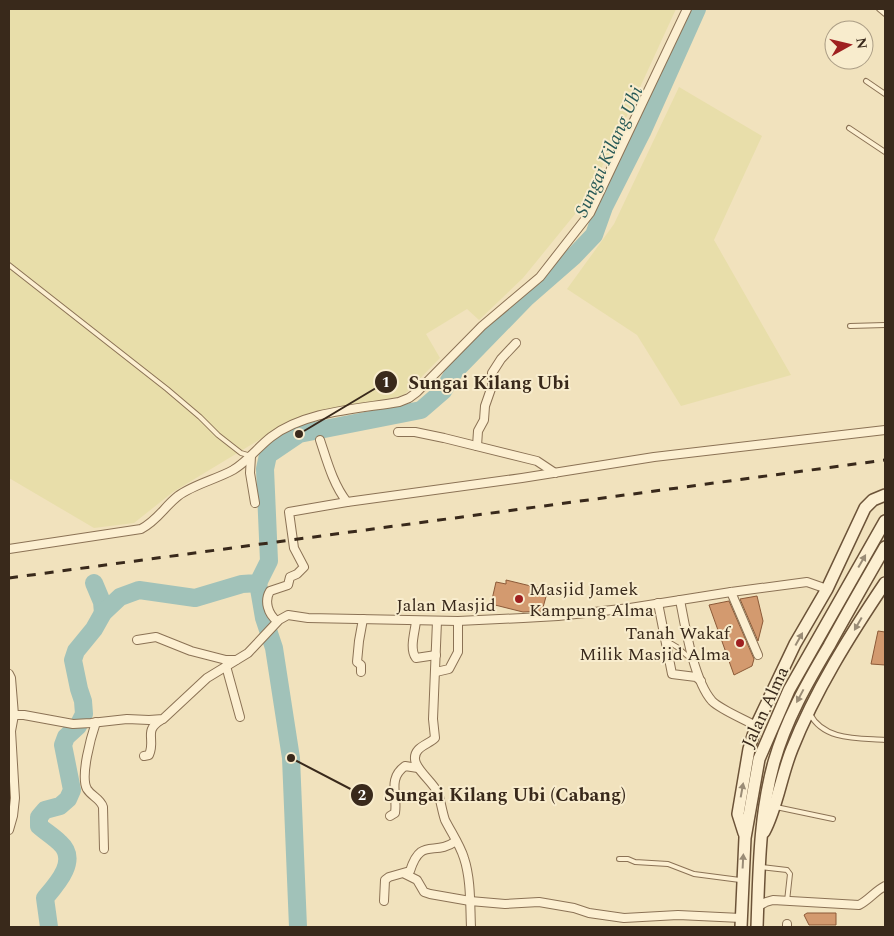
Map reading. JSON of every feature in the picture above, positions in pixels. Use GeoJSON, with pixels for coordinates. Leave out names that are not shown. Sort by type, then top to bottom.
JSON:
{"type":"FeatureCollection","features":[{"type":"Feature","properties":{"kind":"main road"},"geometry":{"type":"LineString","coordinates":[[745,838],[738,814],[749,749],[756,726],[796,644],[827,589],[865,508],[873,500],[885,495]]}},
{"type":"Feature","properties":{"kind":"main road","name":"Jalan Alma"},"geometry":{"type":"LineString","coordinates":[[741,923],[745,838],[759,759],[789,690],[885,521]]}},
{"type":"Feature","properties":{"kind":"main road","name":"Jalan Alma"},"geometry":{"type":"LineString","coordinates":[[756,927],[764,810],[774,762],[784,730],[799,698],[885,547]]}},
{"type":"Feature","properties":{"kind":"main road"},"geometry":{"type":"LineString","coordinates":[[761,837],[771,818],[792,747],[809,712],[858,625],[885,583]]}},
{"type":"Feature","properties":{"kind":"street"},"geometry":{"type":"LineString","coordinates":[[9,548],[141,529],[153,522],[178,496],[234,469],[251,456],[270,437],[290,425],[315,416],[399,402],[417,392],[482,326],[540,277],[590,213],[688,9]]}},
{"type":"Feature","properties":{"kind":"street"},"geometry":{"type":"LineString","coordinates":[[477,446],[478,431],[484,420],[485,406],[492,386],[492,373],[501,359],[516,343]]}},
{"type":"Feature","properties":{"kind":"street"},"geometry":{"type":"LineString","coordinates":[[144,756],[149,755],[152,748],[150,731],[153,725],[163,719],[207,678],[248,653],[276,622],[270,613],[267,601],[269,594],[276,588],[288,585],[290,577],[297,574],[304,567],[294,548],[289,512],[654,457],[885,430]]}},
{"type":"Feature","properties":{"kind":"street"},"geometry":{"type":"LineString","coordinates":[[398,432],[415,432],[537,461],[555,473]]}},
{"type":"Feature","properties":{"kind":"street"},"geometry":{"type":"LineString","coordinates":[[320,440],[328,467],[347,502]]}},
{"type":"Feature","properties":{"kind":"street"},"geometry":{"type":"LineString","coordinates":[[251,456],[250,473],[255,503]]}},
{"type":"Feature","properties":{"kind":"street","name":"Jalan Masjid"},"geometry":{"type":"LineString","coordinates":[[276,622],[288,615],[308,618],[416,621],[558,616],[806,582],[827,589]]}},
{"type":"Feature","properties":{"kind":"street"},"geometry":{"type":"LineString","coordinates":[[731,592],[758,656]]}},
{"type":"Feature","properties":{"kind":"street"},"geometry":{"type":"LineString","coordinates":[[680,600],[695,665],[708,696],[716,704],[756,726]]}},
{"type":"Feature","properties":{"kind":"street"},"geometry":{"type":"LineString","coordinates":[[658,603],[672,674],[696,677],[701,681]]}},
{"type":"Feature","properties":{"kind":"street"},"geometry":{"type":"LineString","coordinates":[[361,672],[361,665],[357,662],[362,619]]}},
{"type":"Feature","properties":{"kind":"street"},"geometry":{"type":"LineString","coordinates":[[416,621],[414,656],[416,658],[436,655]]}},
{"type":"Feature","properties":{"kind":"street"},"geometry":{"type":"LineString","coordinates":[[436,621],[436,672],[433,719],[435,738],[429,744],[420,747],[415,754],[415,764],[433,785],[438,794],[444,818],[464,858],[470,901],[471,927]]}},
{"type":"Feature","properties":{"kind":"street"},"geometry":{"type":"LineString","coordinates":[[436,672],[448,669],[457,656],[458,621]]}},
{"type":"Feature","properties":{"kind":"street"},"geometry":{"type":"LineString","coordinates":[[137,640],[156,636],[191,651],[226,660],[236,660]]}},
{"type":"Feature","properties":{"kind":"street"},"geometry":{"type":"LineString","coordinates":[[226,666],[240,717]]}},
{"type":"Feature","properties":{"kind":"street"},"geometry":{"type":"LineString","coordinates":[[9,674],[11,678],[14,715],[10,731],[15,798],[9,830]]}},
{"type":"Feature","properties":{"kind":"street"},"geometry":{"type":"LineString","coordinates":[[14,715],[24,715],[73,724],[127,719],[163,719]]}},
{"type":"Feature","properties":{"kind":"street"},"geometry":{"type":"LineString","coordinates":[[93,723],[85,784],[88,792],[101,801],[103,807],[104,850]]}},
{"type":"Feature","properties":{"kind":"street"},"geometry":{"type":"LineString","coordinates":[[390,816],[395,813],[396,805],[395,776],[405,766],[418,768]]}},
{"type":"Feature","properties":{"kind":"street"},"geometry":{"type":"LineString","coordinates":[[384,900],[385,880],[410,871],[415,857],[420,852],[429,848],[448,846],[456,841]]}},
{"type":"Feature","properties":{"kind":"street"},"geometry":{"type":"LineString","coordinates":[[405,874],[417,880],[424,892],[470,901],[504,904],[539,902],[574,908],[589,913],[624,918],[678,915],[741,923]]}},
{"type":"Feature","properties":{"kind":"street"},"geometry":{"type":"LineString","coordinates":[[757,907],[773,900],[858,906],[866,902],[879,889],[885,886]]}},
{"type":"Feature","properties":{"kind":"lane"},"geometry":{"type":"LineString","coordinates":[[879,9],[885,14]]}},
{"type":"Feature","properties":{"kind":"lane"},"geometry":{"type":"LineString","coordinates":[[866,81],[885,94]]}},
{"type":"Feature","properties":{"kind":"lane"},"geometry":{"type":"LineString","coordinates":[[849,128],[885,152]]}},
{"type":"Feature","properties":{"kind":"lane"},"geometry":{"type":"LineString","coordinates":[[9,265],[167,389],[200,417],[218,436],[241,453],[251,456]]}},
{"type":"Feature","properties":{"kind":"lane"},"geometry":{"type":"LineString","coordinates":[[850,326],[885,325]]}},
{"type":"Feature","properties":{"kind":"lane"},"geometry":{"type":"LineString","coordinates":[[665,640],[686,654],[695,665]]}},
{"type":"Feature","properties":{"kind":"lane"},"geometry":{"type":"LineString","coordinates":[[809,712],[821,729],[836,735],[885,740]]}},
{"type":"Feature","properties":{"kind":"lane"},"geometry":{"type":"LineString","coordinates":[[774,807],[833,819]]}},
{"type":"Feature","properties":{"kind":"lane"},"geometry":{"type":"LineString","coordinates":[[619,859],[668,864],[694,874],[742,880]]}},
{"type":"Feature","properties":{"kind":"lane"},"geometry":{"type":"LineString","coordinates":[[759,867],[787,870],[790,874],[787,901]]}},
{"type":"Feature","properties":{"kind":"shaded area"},"geometry":{"type":"Polygon","coordinates":[[[9,9],[676,9],[613,146],[580,208],[523,278],[479,320],[467,309],[426,334],[440,358],[404,395],[282,426],[173,492],[134,523],[94,528],[9,478],[9,9]]]}},
{"type":"Feature","properties":{"kind":"shaded area"},"geometry":{"type":"Polygon","coordinates":[[[679,87],[762,136],[714,240],[791,375],[681,406],[637,335],[567,289],[614,224],[679,87]]]}},
{"type":"Feature","properties":{"kind":"building","name":"Masjid Jamek Kampung Alma"},"geometry":{"type":"Polygon","coordinates":[[[506,580],[539,588],[538,591],[547,593],[542,611],[523,612],[491,604],[496,582],[506,584],[506,580]]]}},
{"type":"Feature","properties":{"kind":"building"},"geometry":{"type":"Polygon","coordinates":[[[757,596],[763,621],[758,641],[740,599],[757,596]]]}},
{"type":"Feature","properties":{"kind":"building"},"geometry":{"type":"Polygon","coordinates":[[[729,601],[754,659],[752,666],[734,675],[709,605],[729,601]]]}},
{"type":"Feature","properties":{"kind":"building"},"geometry":{"type":"Polygon","coordinates":[[[878,631],[885,632],[885,665],[871,664],[878,631]]]}},
{"type":"Feature","properties":{"kind":"building"},"geometry":{"type":"Polygon","coordinates":[[[807,913],[836,913],[836,925],[809,925],[804,915],[807,913]]]}},
{"type":"Feature","properties":{"kind":"waterway","name":"Sungai Kilang Ubi"},"geometry":{"type":"LineString","coordinates":[[49,927],[45,898],[64,872],[67,857],[60,843],[39,826],[39,817],[45,810],[60,806],[68,799],[72,790],[63,745],[66,737],[78,726],[84,714],[83,701],[73,660],[76,651],[94,629],[103,613],[120,597],[139,590],[195,598],[242,584],[258,583],[269,561],[265,469],[268,455],[299,434],[421,410],[443,391],[454,372],[526,298],[573,257],[594,235],[604,207],[642,132],[697,9]]}},
{"type":"Feature","properties":{"kind":"waterway"},"geometry":{"type":"LineString","coordinates":[[94,583],[102,602],[103,613]]}},
{"type":"Feature","properties":{"kind":"waterway"},"geometry":{"type":"LineString","coordinates":[[258,583],[264,618],[274,648],[291,758],[298,927]]}},
{"type":"Feature","properties":{"kind":"railway"},"geometry":{"type":"LineString","coordinates":[[9,578],[885,460]]}},
{"type":"Feature","properties":{"kind":"place","name":"Sungai Kilang Ubi"},"geometry":{"type":"Point","coordinates":[299,434]}},
{"type":"Feature","properties":{"kind":"place","name":"Masjid Jamek Kampung Alma"},"geometry":{"type":"Point","coordinates":[519,599]}},
{"type":"Feature","properties":{"kind":"place","name":"Tanah Wakaf Milik Masjid Alma"},"geometry":{"type":"Point","coordinates":[740,643]}},
{"type":"Feature","properties":{"kind":"place","name":"Sungai Kilang Ubi (Cabang)"},"geometry":{"type":"Point","coordinates":[291,758]}}]}
